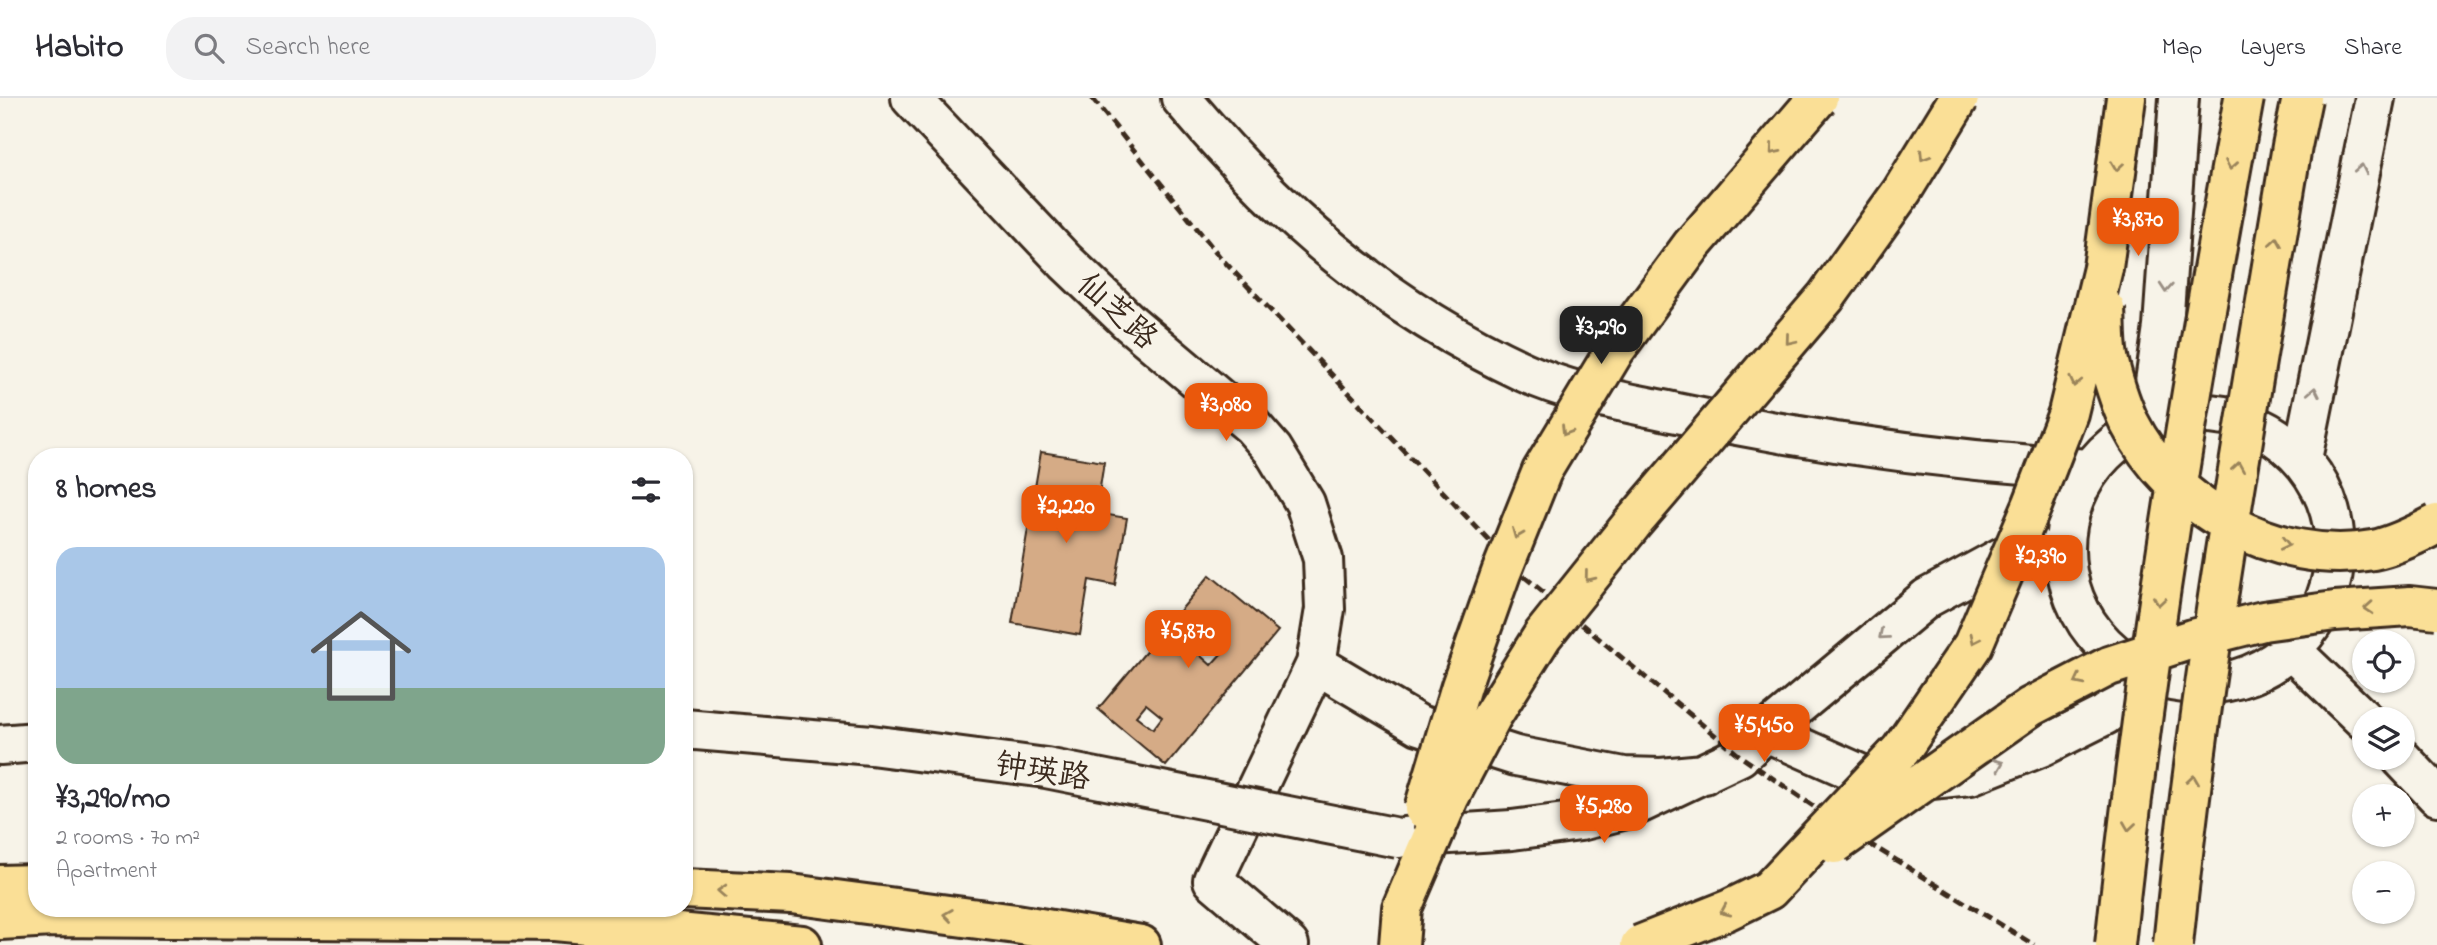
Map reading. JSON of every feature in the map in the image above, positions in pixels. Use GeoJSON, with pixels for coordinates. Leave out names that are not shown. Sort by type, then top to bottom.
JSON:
{"type":"FeatureCollection","features":[{"type":"Feature","properties":{"kind":"main road"},"geometry":{"type":"LineString","coordinates":[[1401,927],[1411,863],[1461,686],[1501,573],[1542,471],[1615,350],[1692,245],[1818,98]]}},
{"type":"Feature","properties":{"kind":"main road"},"geometry":{"type":"LineString","coordinates":[[1401,927],[1455,786],[1492,716],[1543,635],[1632,524],[1826,298],[1902,191],[1959,98]]}},
{"type":"Feature","properties":{"kind":"main road"},"geometry":{"type":"LineString","coordinates":[[1769,890],[1901,750],[1973,645],[2068,413],[2103,268],[2126,98]]}},
{"type":"Feature","properties":{"kind":"main road"},"geometry":{"type":"LineString","coordinates":[[2115,945],[2168,533],[2203,319],[2244,98]]}},
{"type":"Feature","properties":{"kind":"main road"},"geometry":{"type":"LineString","coordinates":[[2173,945],[2179,882],[2223,558],[2302,98]]}},
{"type":"Feature","properties":{"kind":"main road"},"geometry":{"type":"LineString","coordinates":[[2103,268],[2108,356],[2128,420],[2144,448],[2162,471],[2207,511],[2266,540],[2323,552],[2374,550],[2437,524]]}},
{"type":"Feature","properties":{"kind":"main road"},"geometry":{"type":"LineString","coordinates":[[1640,945],[1728,910],[1769,890],[2030,707],[2109,666],[2192,639],[2263,621],[2335,611],[2410,606],[2437,609]]}},
{"type":"Feature","properties":{"kind":"main road"},"geometry":{"type":"LineString","coordinates":[[0,885],[28,884]]}},
{"type":"Feature","properties":{"kind":"main road"},"geometry":{"type":"LineString","coordinates":[[693,889],[791,894],[1016,924],[1141,945]]}},
{"type":"Feature","properties":{"kind":"main road"},"geometry":{"type":"LineString","coordinates":[[0,920],[53,917],[555,921],[802,945]]}},
{"type":"Feature","properties":{"kind":"street","name":"仙芝路"},"geometry":{"type":"LineString","coordinates":[[911,98],[1066,262],[1130,323],[1252,426],[1273,450],[1305,503],[1323,559],[1325,610],[1316,664],[1213,880],[1289,945]]}},
{"type":"Feature","properties":{"kind":"street"},"geometry":{"type":"LineString","coordinates":[[1181,98],[1244,170],[1279,205],[1361,275],[1445,332],[1527,373],[1574,390],[1759,431],[1951,458],[2090,469]]}},
{"type":"Feature","properties":{"kind":"street"},"geometry":{"type":"LineString","coordinates":[[2149,423],[2163,327],[2179,98]]}},
{"type":"Feature","properties":{"kind":"street"},"geometry":{"type":"LineString","coordinates":[[2302,459],[2375,98]]}},
{"type":"Feature","properties":{"kind":"street"},"geometry":{"type":"LineString","coordinates":[[2189,413],[2231,416],[2270,432],[2302,459],[2319,484],[2331,511],[2335,551],[2334,571],[2326,600],[2311,627],[2291,650],[2260,671],[2224,683],[2187,684],[2150,676],[2117,658],[2090,631],[2072,598],[2064,560],[2066,523],[2074,495],[2090,469],[2116,442],[2149,423],[2189,413]]}},
{"type":"Feature","properties":{"kind":"street","name":"钟瑛路"},"geometry":{"type":"LineString","coordinates":[[693,730],[871,745],[1046,768],[1398,838],[1512,830],[1580,821],[1630,808],[1740,756],[1927,598],[2066,523]]}},
{"type":"Feature","properties":{"kind":"street"},"geometry":{"type":"LineString","coordinates":[[2291,650],[2352,708]]}},
{"type":"Feature","properties":{"kind":"street"},"geometry":{"type":"LineString","coordinates":[[1316,664],[1419,725],[1516,756],[1624,777],[1661,778],[1704,774]]}},
{"type":"Feature","properties":{"kind":"street"},"geometry":{"type":"LineString","coordinates":[[1766,732],[1883,784],[1970,775],[2043,746],[2105,715],[2150,676]]}},
{"type":"Feature","properties":{"kind":"street"},"geometry":{"type":"LineString","coordinates":[[0,745],[28,743]]}},
{"type":"Feature","properties":{"kind":"street"},"geometry":{"type":"LineString","coordinates":[[2413,770],[2437,796]]}},
{"type":"Feature","properties":{"kind":"building"},"geometry":{"type":"Polygon","coordinates":[[[1041,452],[1104,462],[1096,513],[1127,518],[1115,585],[1089,580],[1080,635],[1012,623],[1041,452]]]}},
{"type":"Feature","properties":{"kind":"building"},"geometry":{"type":"Polygon","coordinates":[[[1210,575],[1278,631],[1166,766],[1098,709],[1210,575]],[[1203,638],[1193,649],[1211,665],[1222,653],[1203,638]],[[1146,704],[1136,716],[1153,729],[1162,717],[1146,704]]]}},
{"type":"Feature","properties":{"kind":"railway"},"geometry":{"type":"LineString","coordinates":[[1092,98],[1220,257],[1520,573],[1740,756],[1860,838],[2034,945]]}}]}
